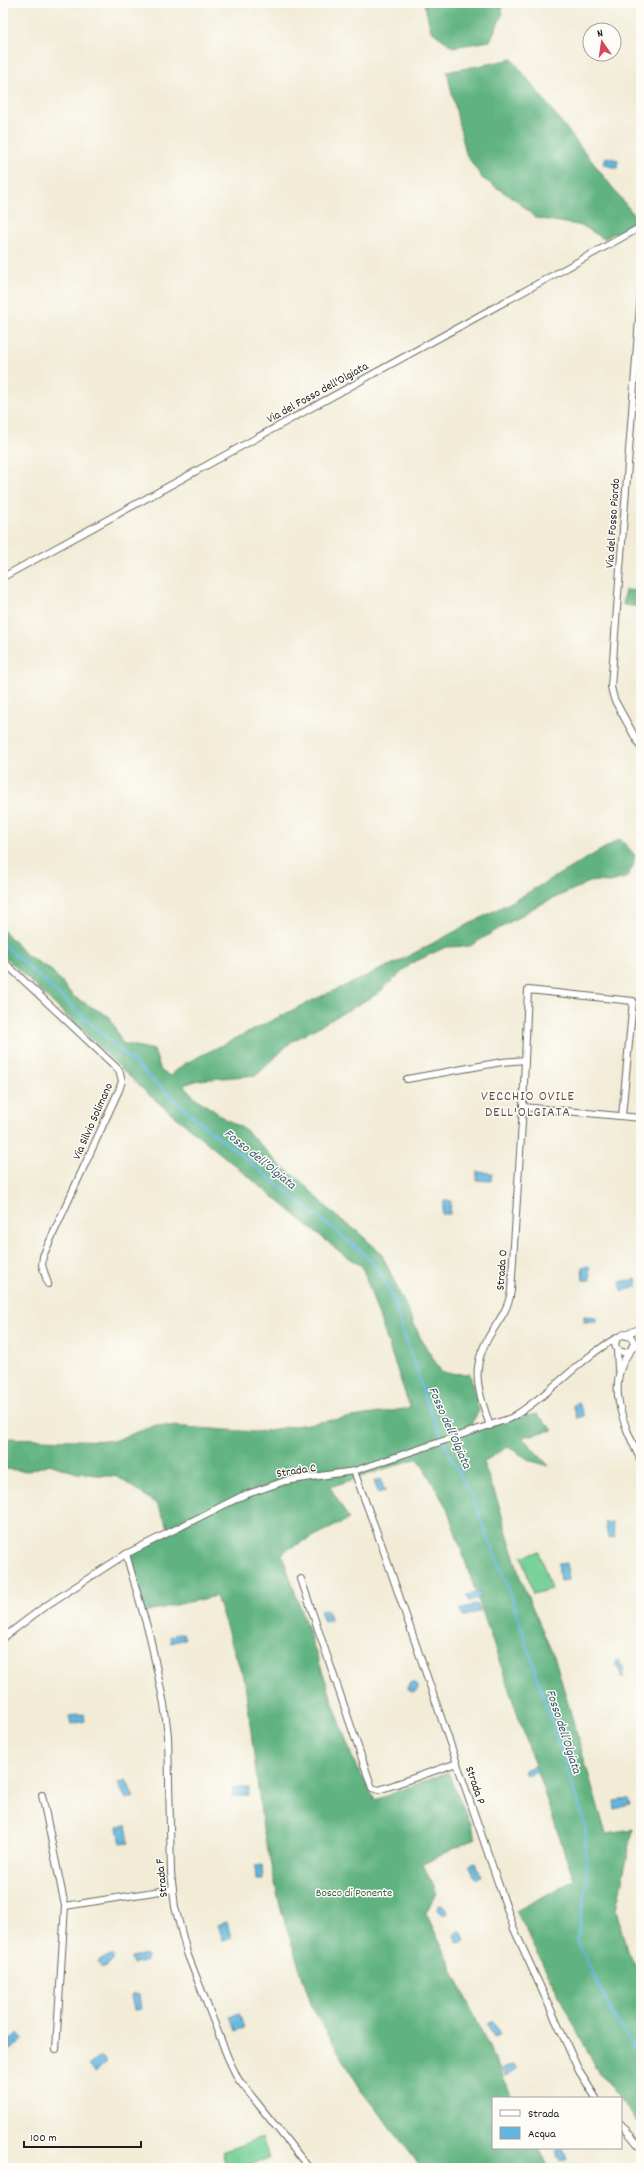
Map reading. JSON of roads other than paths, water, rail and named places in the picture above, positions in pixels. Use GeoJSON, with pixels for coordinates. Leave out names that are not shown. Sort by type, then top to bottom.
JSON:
{"type":"FeatureCollection","features":[{"type":"Feature","properties":{"kind":"street","name":"Via del Fosso dell'Olgiata"},"geometry":{"type":"LineString","coordinates":[[3,577],[641,227]]}},
{"type":"Feature","properties":{"kind":"street","name":"Via del Fosso Piordo"},"geometry":{"type":"LineString","coordinates":[[641,294],[611,687],[614,699],[641,748]]}},
{"type":"Feature","properties":{"kind":"street","name":"Via Silvio Solimano"},"geometry":{"type":"LineString","coordinates":[[3,961],[119,1070],[121,1075],[119,1090],[43,1256],[42,1265],[48,1284]]}},
{"type":"Feature","properties":{"kind":"street","name":"Strada O"},"geometry":{"type":"LineString","coordinates":[[490,1426],[479,1384],[477,1359],[486,1340],[506,1308],[510,1295],[523,1107],[528,990],[633,1002],[622,1116]]}},
{"type":"Feature","properties":{"kind":"street"},"geometry":{"type":"LineString","coordinates":[[407,1079],[497,1063],[525,1060]]}},
{"type":"Feature","properties":{"kind":"street"},"geometry":{"type":"LineString","coordinates":[[523,1107],[641,1118]]}},
{"type":"Feature","properties":{"kind":"street","name":"Strada C"},"geometry":{"type":"LineString","coordinates":[[3,1638],[44,1607],[126,1554],[201,1515],[259,1489],[291,1480],[354,1472],[511,1418],[526,1408],[600,1348],[620,1336],[641,1329]]}},
{"type":"Feature","properties":{"kind":"street"},"geometry":{"type":"LineString","coordinates":[[632,1349],[633,1339],[628,1335],[620,1336],[615,1342],[617,1348],[618,1394],[621,1409],[628,1433],[641,1461]]}},
{"type":"Feature","properties":{"kind":"street"},"geometry":{"type":"LineString","coordinates":[[618,1376],[621,1365],[632,1349],[641,1340]]}},
{"type":"Feature","properties":{"kind":"street"},"geometry":{"type":"LineString","coordinates":[[600,1348],[617,1348],[625,1353],[632,1349]]}},
{"type":"Feature","properties":{"kind":"street","name":"Strada P"},"geometry":{"type":"LineString","coordinates":[[354,1472],[382,1546],[514,1929],[577,2067],[595,2097]]}},
{"type":"Feature","properties":{"kind":"street","name":"Strada F"},"geometry":{"type":"LineString","coordinates":[[126,1554],[150,1637],[166,1719],[169,1849],[178,1922],[187,1953],[233,2069],[249,2095],[309,2168]]}},
{"type":"Feature","properties":{"kind":"street"},"geometry":{"type":"LineString","coordinates":[[301,1579],[372,1788],[379,1790],[457,1763]]}},
{"type":"Feature","properties":{"kind":"street"},"geometry":{"type":"LineString","coordinates":[[42,1795],[65,1906],[56,2049]]}},
{"type":"Feature","properties":{"kind":"street"},"geometry":{"type":"LineString","coordinates":[[65,1906],[173,1889]]}},
{"type":"Feature","properties":{"kind":"street"},"geometry":{"type":"LineString","coordinates":[[622,2125],[641,2148]]}},
{"type":"Feature","properties":{"kind":"water"},"geometry":{"type":"Polygon","coordinates":[[[606,157],[618,160],[617,168],[604,165],[606,157]]]}},
{"type":"Feature","properties":{"kind":"water"},"geometry":{"type":"Polygon","coordinates":[[[477,1172],[492,1173],[491,1181],[476,1180],[477,1172]]]}},
{"type":"Feature","properties":{"kind":"water"},"geometry":{"type":"Polygon","coordinates":[[[444,1200],[451,1201],[450,1214],[442,1214],[444,1200]]]}},
{"type":"Feature","properties":{"kind":"water"},"geometry":{"type":"Polygon","coordinates":[[[589,1266],[590,1280],[583,1280],[582,1267],[589,1266]]]}},
{"type":"Feature","properties":{"kind":"water"},"geometry":{"type":"Polygon","coordinates":[[[636,1279],[637,1287],[622,1291],[620,1282],[636,1279]]]}},
{"type":"Feature","properties":{"kind":"water"},"geometry":{"type":"Polygon","coordinates":[[[584,1316],[596,1317],[596,1322],[584,1322],[584,1316]]]}},
{"type":"Feature","properties":{"kind":"water"},"geometry":{"type":"Polygon","coordinates":[[[579,1403],[584,1416],[577,1418],[573,1405],[579,1403]]]}},
{"type":"Feature","properties":{"kind":"water"},"geometry":{"type":"Polygon","coordinates":[[[380,1479],[385,1491],[378,1493],[374,1481],[380,1479]]]}},
{"type":"Feature","properties":{"kind":"water"},"geometry":{"type":"Polygon","coordinates":[[[612,1522],[615,1537],[608,1538],[605,1523],[612,1522]]]}},
{"type":"Feature","properties":{"kind":"water"},"geometry":{"type":"Polygon","coordinates":[[[566,1563],[569,1580],[560,1581],[558,1564],[566,1563]]]}},
{"type":"Feature","properties":{"kind":"water"},"geometry":{"type":"Polygon","coordinates":[[[479,1592],[481,1598],[469,1602],[467,1595],[479,1592]]]}},
{"type":"Feature","properties":{"kind":"water"},"geometry":{"type":"Polygon","coordinates":[[[477,1604],[480,1611],[463,1617],[460,1610],[477,1604]]]}},
{"type":"Feature","properties":{"kind":"water"},"geometry":{"type":"Polygon","coordinates":[[[323,1609],[328,1611],[331,1620],[324,1622],[320,1610],[323,1609]]]}},
{"type":"Feature","properties":{"kind":"water"},"geometry":{"type":"Polygon","coordinates":[[[183,1633],[185,1639],[171,1643],[170,1636],[183,1633]]]}},
{"type":"Feature","properties":{"kind":"water"},"geometry":{"type":"Polygon","coordinates":[[[616,1661],[619,1661],[624,1669],[624,1677],[621,1677],[619,1668],[616,1666],[616,1661]]]}},
{"type":"Feature","properties":{"kind":"water"},"geometry":{"type":"Polygon","coordinates":[[[413,1682],[418,1687],[413,1692],[408,1687],[413,1682]]]}},
{"type":"Feature","properties":{"kind":"water"},"geometry":{"type":"Polygon","coordinates":[[[84,1714],[85,1721],[71,1724],[69,1716],[84,1714]]]}},
{"type":"Feature","properties":{"kind":"water"},"geometry":{"type":"Polygon","coordinates":[[[536,1766],[538,1771],[526,1775],[524,1770],[536,1766]]]}},
{"type":"Feature","properties":{"kind":"water"},"geometry":{"type":"Polygon","coordinates":[[[126,1780],[134,1797],[126,1800],[118,1783],[126,1780]]]}},
{"type":"Feature","properties":{"kind":"water"},"geometry":{"type":"Polygon","coordinates":[[[233,1788],[249,1788],[249,1795],[233,1795],[233,1788]]]}},
{"type":"Feature","properties":{"kind":"water"},"geometry":{"type":"Polygon","coordinates":[[[628,1799],[630,1805],[615,1809],[614,1801],[628,1799]]]}},
{"type":"Feature","properties":{"kind":"water"},"geometry":{"type":"Polygon","coordinates":[[[126,1825],[129,1843],[121,1844],[118,1827],[126,1825]]]}},
{"type":"Feature","properties":{"kind":"water"},"geometry":{"type":"Polygon","coordinates":[[[476,1863],[481,1876],[475,1878],[469,1865],[476,1863]]]}},
{"type":"Feature","properties":{"kind":"water"},"geometry":{"type":"Polygon","coordinates":[[[262,1865],[263,1880],[256,1880],[255,1866],[262,1865]]]}},
{"type":"Feature","properties":{"kind":"water"},"geometry":{"type":"Polygon","coordinates":[[[442,1904],[446,1909],[447,1914],[441,1914],[437,1910],[438,1905],[442,1904]]]}},
{"type":"Feature","properties":{"kind":"water"},"geometry":{"type":"Polygon","coordinates":[[[227,1922],[231,1938],[223,1940],[218,1925],[227,1922]]]}},
{"type":"Feature","properties":{"kind":"water"},"geometry":{"type":"Polygon","coordinates":[[[460,1931],[462,1932],[465,1941],[458,1943],[454,1933],[460,1931]]]}},
{"type":"Feature","properties":{"kind":"water"},"geometry":{"type":"Polygon","coordinates":[[[144,1954],[147,1956],[146,1961],[133,1965],[131,1958],[144,1954]]]}},
{"type":"Feature","properties":{"kind":"water"},"geometry":{"type":"Polygon","coordinates":[[[110,1955],[113,1956],[113,1961],[102,1968],[98,1962],[110,1955]]]}},
{"type":"Feature","properties":{"kind":"water"},"geometry":{"type":"Polygon","coordinates":[[[134,1994],[139,1995],[141,2009],[134,2010],[131,1996],[134,1994]]]}},
{"type":"Feature","properties":{"kind":"water"},"geometry":{"type":"Polygon","coordinates":[[[239,2013],[244,2028],[235,2031],[230,2017],[239,2013]]]}},
{"type":"Feature","properties":{"kind":"water"},"geometry":{"type":"Polygon","coordinates":[[[493,2021],[500,2034],[494,2037],[487,2024],[493,2021]]]}},
{"type":"Feature","properties":{"kind":"water"},"geometry":{"type":"Polygon","coordinates":[[[18,2033],[23,2039],[10,2050],[5,2044],[18,2033]]]}},
{"type":"Feature","properties":{"kind":"water"},"geometry":{"type":"Polygon","coordinates":[[[101,2056],[107,2062],[95,2072],[89,2066],[101,2056]]]}},
{"type":"Feature","properties":{"kind":"water"},"geometry":{"type":"Polygon","coordinates":[[[514,2064],[517,2070],[505,2076],[502,2069],[514,2064]]]}},
{"type":"Feature","properties":{"kind":"water"},"geometry":{"type":"Polygon","coordinates":[[[562,2149],[567,2159],[560,2162],[555,2151],[562,2149]]]}},
{"type":"Feature","properties":{"kind":"waterway","name":"Fosso dell’Olgiata"},"geometry":{"type":"LineString","coordinates":[[3,944],[195,1118],[363,1253],[380,1272],[397,1309],[402,1330],[412,1355],[425,1399],[448,1451],[472,1497],[511,1595],[585,1825],[587,1879],[577,1940],[611,2011],[641,2060]]}},
{"type":"Feature","properties":{"kind":"district","name":"VECCHIO OVILE DELL'OLGIATA"},"geometry":{"type":"Point","coordinates":[528,1104]}},
{"type":"Feature","properties":{"kind":"park label","name":"Bosco di Ponente"},"geometry":{"type":"Point","coordinates":[354,1892]}}]}
